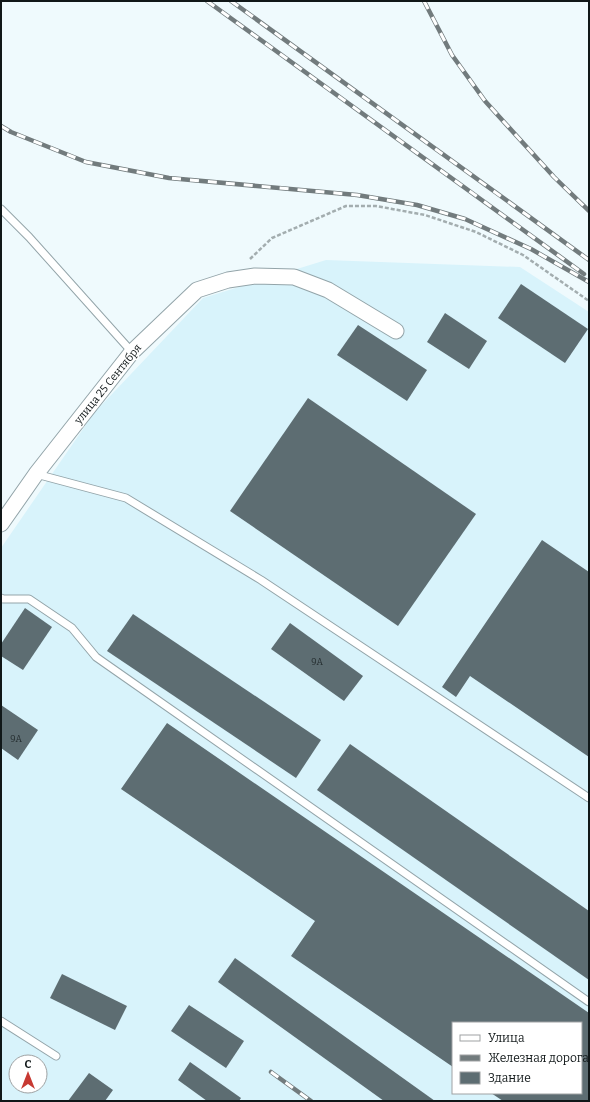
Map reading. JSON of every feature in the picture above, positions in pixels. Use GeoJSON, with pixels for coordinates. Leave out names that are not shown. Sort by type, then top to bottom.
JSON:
{"type":"FeatureCollection","features":[{"type":"Feature","properties":{"kind":"street","name":"улица 25 Сентября"},"geometry":{"type":"LineString","coordinates":[[1,524],[36,474],[132,352],[197,290],[228,280],[256,276],[294,277],[328,290],[396,331]]}},
{"type":"Feature","properties":{"kind":"lane"},"geometry":{"type":"LineString","coordinates":[[1,208],[132,352]]}},
{"type":"Feature","properties":{"kind":"lane"},"geometry":{"type":"LineString","coordinates":[[36,474],[126,498],[260,580],[589,798]]}},
{"type":"Feature","properties":{"kind":"lane"},"geometry":{"type":"LineString","coordinates":[[1,598],[29,599],[72,628],[96,657],[589,1002]]}},
{"type":"Feature","properties":{"kind":"lane"},"geometry":{"type":"LineString","coordinates":[[1,1020],[56,1056]]}},
{"type":"Feature","properties":{"kind":"path"},"geometry":{"type":"LineString","coordinates":[[250,259],[272,238],[346,206],[376,206],[425,214],[476,232],[523,255],[589,301]]}},
{"type":"Feature","properties":{"kind":"shaded area"},"geometry":{"type":"Polygon","coordinates":[[[326,260],[520,267],[589,312],[589,1101],[1,1101],[1,548],[94,413],[203,298],[326,260]]]}},
{"type":"Feature","properties":{"kind":"building"},"geometry":{"type":"Polygon","coordinates":[[[521,284],[588,329],[565,363],[498,318],[521,284]]]}},
{"type":"Feature","properties":{"kind":"building"},"geometry":{"type":"Polygon","coordinates":[[[445,313],[487,341],[469,369],[427,342],[445,313]]]}},
{"type":"Feature","properties":{"kind":"building"},"geometry":{"type":"Polygon","coordinates":[[[358,325],[427,370],[407,401],[337,355],[358,325]]]}},
{"type":"Feature","properties":{"kind":"building"},"geometry":{"type":"Polygon","coordinates":[[[308,398],[476,514],[398,626],[230,511],[308,398]]]}},
{"type":"Feature","properties":{"kind":"building"},"geometry":{"type":"Polygon","coordinates":[[[542,540],[589,572],[589,757],[470,676],[456,697],[442,687],[542,540]]]}},
{"type":"Feature","properties":{"kind":"building"},"geometry":{"type":"Polygon","coordinates":[[[25,608],[52,627],[23,670],[1,656],[1,644],[25,608]]]}},
{"type":"Feature","properties":{"kind":"building"},"geometry":{"type":"Polygon","coordinates":[[[133,614],[321,740],[296,778],[107,651],[133,614]]]}},
{"type":"Feature","properties":{"kind":"building"},"geometry":{"type":"Polygon","coordinates":[[[290,623],[363,676],[344,701],[271,649],[290,623]]]}},
{"type":"Feature","properties":{"kind":"building"},"geometry":{"type":"Polygon","coordinates":[[[1,705],[38,730],[18,760],[1,748],[1,705]]]}},
{"type":"Feature","properties":{"kind":"building"},"geometry":{"type":"Polygon","coordinates":[[[167,723],[589,1013],[589,1101],[503,1101],[492,1094],[582,1094],[582,1022],[452,1022],[452,1066],[291,956],[315,921],[121,789],[167,723]]]}},
{"type":"Feature","properties":{"kind":"building"},"geometry":{"type":"Polygon","coordinates":[[[350,744],[589,911],[589,980],[317,790],[350,744]]]}},
{"type":"Feature","properties":{"kind":"building"},"geometry":{"type":"Polygon","coordinates":[[[235,958],[435,1101],[384,1101],[218,982],[235,958]]]}},
{"type":"Feature","properties":{"kind":"building"},"geometry":{"type":"Polygon","coordinates":[[[62,974],[127,1006],[115,1030],[50,998],[62,974]]]}},
{"type":"Feature","properties":{"kind":"building"},"geometry":{"type":"Polygon","coordinates":[[[189,1005],[244,1041],[226,1068],[171,1031],[189,1005]]]}},
{"type":"Feature","properties":{"kind":"building"},"geometry":{"type":"Polygon","coordinates":[[[190,1062],[241,1098],[239,1101],[207,1101],[178,1080],[190,1062]]]}},
{"type":"Feature","properties":{"kind":"building"},"geometry":{"type":"Polygon","coordinates":[[[89,1073],[113,1090],[105,1101],[68,1101],[89,1073]]]}},
{"type":"Feature","properties":{"kind":"railway"},"geometry":{"type":"LineString","coordinates":[[207,1],[584,274]]}},
{"type":"Feature","properties":{"kind":"railway"},"geometry":{"type":"LineString","coordinates":[[231,1],[589,260]]}},
{"type":"Feature","properties":{"kind":"railway"},"geometry":{"type":"LineString","coordinates":[[424,1],[452,55],[485,101],[554,177],[589,211]]}},
{"type":"Feature","properties":{"kind":"railway"},"geometry":{"type":"LineString","coordinates":[[1,126],[11,132],[86,162],[169,178],[357,195],[417,205],[465,219],[531,249],[589,282]]}},
{"type":"Feature","properties":{"kind":"railway"},"geometry":{"type":"LineString","coordinates":[[271,1072],[311,1101]]}}]}
